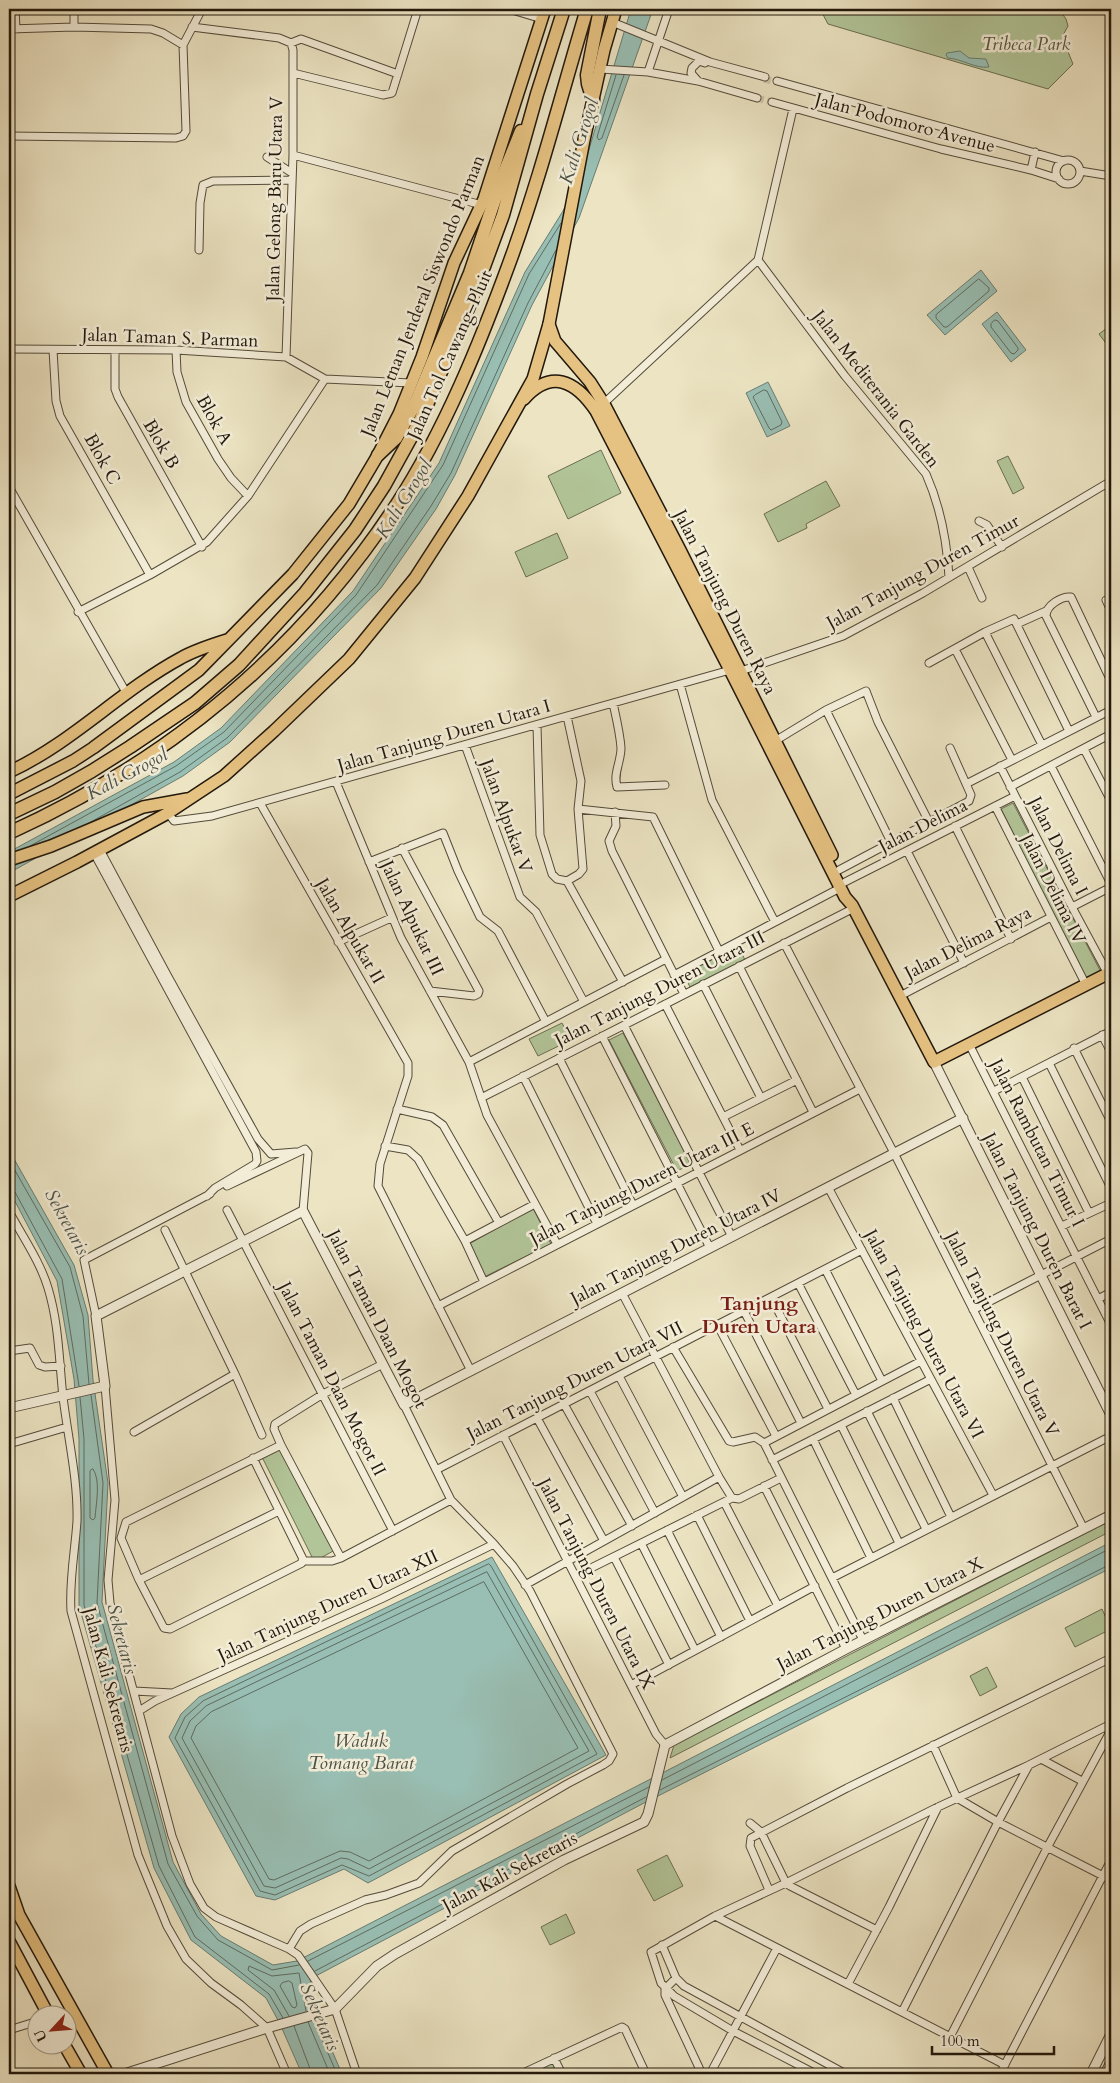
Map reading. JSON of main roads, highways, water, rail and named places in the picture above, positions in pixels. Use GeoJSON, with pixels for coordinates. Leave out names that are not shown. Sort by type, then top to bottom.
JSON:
{"type":"FeatureCollection","features":[{"type":"Feature","properties":{"kind":"highway","name":"Jalan Tol Cawang–Pluit"},"geometry":{"type":"LineString","coordinates":[[9,814],[55,792],[130,747],[195,703],[239,665],[305,593],[344,544],[384,486],[420,420],[472,299],[503,215],[537,94],[564,9]]}},
{"type":"Feature","properties":{"kind":"highway","name":"Jalan Tol Cawang–Pluit"},"geometry":{"type":"LineString","coordinates":[[9,833],[83,796],[138,762],[203,717],[248,680],[312,615],[360,557],[397,503],[452,401],[482,332],[521,226],[588,9]]}},
{"type":"Feature","properties":{"kind":"highway"},"geometry":{"type":"LineString","coordinates":[[593,100],[587,75],[600,9]]}},
{"type":"Feature","properties":{"kind":"highway"},"geometry":{"type":"LineString","coordinates":[[378,455],[396,438],[415,404],[470,272],[502,178],[537,94]]}},
{"type":"Feature","properties":{"kind":"main road"},"geometry":{"type":"LineString","coordinates":[[9,896],[168,813],[224,776],[267,738],[349,658],[401,596],[437,545],[468,496],[533,379],[549,324],[584,140],[593,100],[605,69],[612,22],[616,9]]}},
{"type":"Feature","properties":{"kind":"main road","name":"Jalan Letnan Jenderal Siswondo Parman"},"geometry":{"type":"LineString","coordinates":[[9,794],[73,761],[110,736],[198,670],[306,559],[349,504],[378,455],[411,383],[454,264],[482,204],[544,14]]}},
{"type":"Feature","properties":{"kind":"main road","name":"Jalan Tanjung Duren Raya"},"geometry":{"type":"LineString","coordinates":[[549,324],[555,341],[590,382],[600,407],[680,550],[736,671],[843,885],[851,895],[853,906],[934,1062],[1110,973]]}},
{"type":"Feature","properties":{"kind":"main road","name":"Jalan Tanjung Duren Raya"},"geometry":{"type":"LineString","coordinates":[[521,402],[538,386],[546,382],[555,381],[578,390],[600,407]]}},
{"type":"Feature","properties":{"kind":"main road"},"geometry":{"type":"LineString","coordinates":[[9,772],[34,760],[80,730],[127,694],[181,658],[205,646],[231,638]]}},
{"type":"Feature","properties":{"kind":"main road","name":"Jalan Tanjung Duren Raya"},"geometry":{"type":"LineString","coordinates":[[736,671],[775,740],[839,870],[843,885]]}},
{"type":"Feature","properties":{"kind":"main road"},"geometry":{"type":"LineString","coordinates":[[9,860],[58,844],[133,811],[154,804],[191,798]]}},
{"type":"Feature","properties":{"kind":"main road"},"geometry":{"type":"LineString","coordinates":[[9,1886],[19,1915],[108,2074]]}},
{"type":"Feature","properties":{"kind":"main road"},"geometry":{"type":"LineString","coordinates":[[10,1947],[43,2006]]}},
{"type":"Feature","properties":{"kind":"main road"},"geometry":{"type":"LineString","coordinates":[[71,2056],[81,2074]]}},
{"type":"Feature","properties":{"kind":"water"},"geometry":{"type":"Polygon","coordinates":[[[631,9],[653,9],[579,218],[532,305],[455,475],[436,509],[381,588],[230,742],[183,776],[9,873],[9,852],[174,762],[221,728],[353,591],[439,463],[525,272],[563,211],[584,166],[631,9]]]}},
{"type":"Feature","properties":{"kind":"water"},"geometry":{"type":"Polygon","coordinates":[[[960,51],[969,58],[986,59],[989,67],[948,58],[946,55],[947,53],[960,51]]]}},
{"type":"Feature","properties":{"kind":"water"},"geometry":{"type":"Polygon","coordinates":[[[981,270],[997,291],[945,335],[927,315],[981,270]]]}},
{"type":"Feature","properties":{"kind":"water"},"geometry":{"type":"Polygon","coordinates":[[[997,312],[1026,350],[1011,362],[982,324],[997,312]]]}},
{"type":"Feature","properties":{"kind":"water"},"geometry":{"type":"Polygon","coordinates":[[[768,382],[790,426],[767,437],[746,393],[768,382]]]}},
{"type":"Feature","properties":{"kind":"water"},"geometry":{"type":"Polygon","coordinates":[[[9,1150],[74,1265],[88,1315],[93,1380],[108,1483],[102,1602],[173,1862],[201,1914],[221,1936],[273,1965],[297,1961],[1111,1542],[1111,1568],[644,1803],[310,1979],[319,2020],[342,2074],[302,2074],[280,2024],[266,1998],[191,1940],[154,1868],[79,1606],[79,1439],[74,1379],[57,1281],[9,1190],[9,1150]]]}},
{"type":"Feature","properties":{"kind":"water","name":"Waduk Tomang Barat"},"geometry":{"type":"Polygon","coordinates":[[[492,1557],[606,1755],[368,1883],[344,1869],[275,1900],[256,1896],[169,1737],[181,1714],[199,1697],[492,1557]]]}},
{"type":"Feature","properties":{"kind":"tunnel"},"geometry":{"type":"LineString","coordinates":[[764,79],[776,82]]}},
{"type":"Feature","properties":{"kind":"tunnel"},"geometry":{"type":"LineString","coordinates":[[757,98],[772,102]]}},
{"type":"Feature","properties":{"kind":"district","name":"Tanjung Duren Utara"},"geometry":{"type":"Point","coordinates":[759,1314]}},
{"type":"Feature","properties":{"kind":"park label","name":"Tribeca Park"},"geometry":{"type":"Point","coordinates":[1026,44]}},
{"type":"Feature","properties":{"kind":"water label","name":"Kali Grogol"},"geometry":{"type":"Point","coordinates":[579,141]}},
{"type":"Feature","properties":{"kind":"water label","name":"Kali Grogol"},"geometry":{"type":"Point","coordinates":[404,499]}},
{"type":"Feature","properties":{"kind":"water label","name":"Kali Grogol"},"geometry":{"type":"Point","coordinates":[127,774]}},
{"type":"Feature","properties":{"kind":"water label","name":"Sekretaris"},"geometry":{"type":"Point","coordinates":[67,1222]}},
{"type":"Feature","properties":{"kind":"water label","name":"Sekretaris"},"geometry":{"type":"Point","coordinates":[122,1639]}},
{"type":"Feature","properties":{"kind":"water label","name":"Sekretaris"},"geometry":{"type":"Point","coordinates":[320,2017]}}]}
